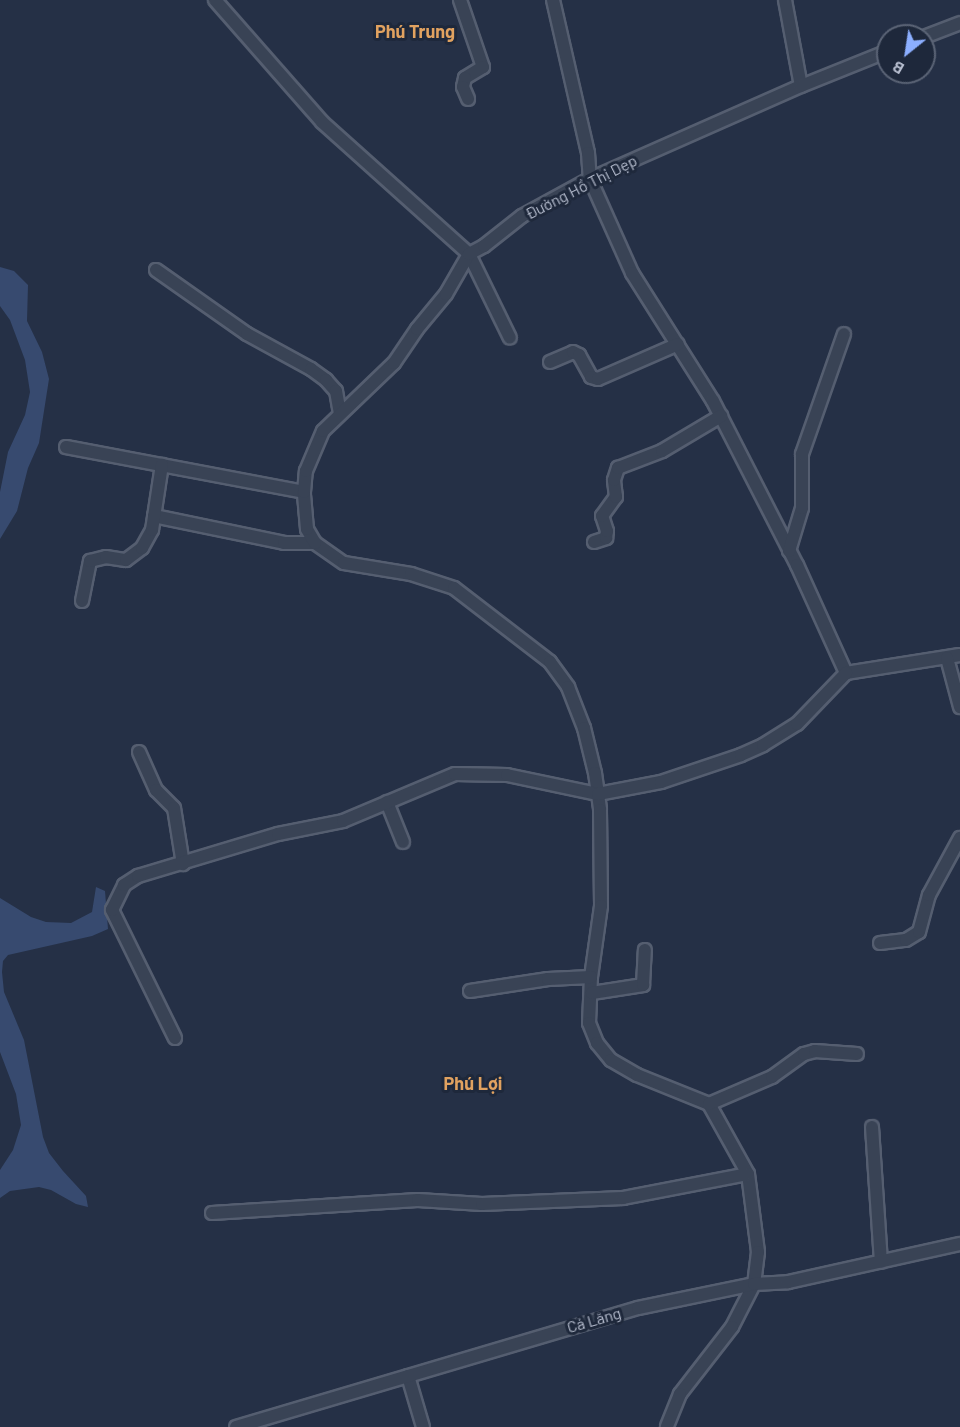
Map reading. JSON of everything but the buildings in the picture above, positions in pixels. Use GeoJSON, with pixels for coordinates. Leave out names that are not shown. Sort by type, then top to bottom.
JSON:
{"type":"FeatureCollection","features":[{"type":"Feature","properties":{"kind":"street"},"geometry":{"type":"LineString","coordinates":[[215,0],[322,122],[470,254],[510,338]]}},
{"type":"Feature","properties":{"kind":"street"},"geometry":{"type":"LineString","coordinates":[[460,0],[483,67],[465,78],[463,87],[468,99]]}},
{"type":"Feature","properties":{"kind":"street"},"geometry":{"type":"LineString","coordinates":[[553,0],[588,153],[590,179],[632,273],[721,416],[789,551],[846,673]]}},
{"type":"Feature","properties":{"kind":"street"},"geometry":{"type":"LineString","coordinates":[[785,0],[801,86]]}},
{"type":"Feature","properties":{"kind":"street"},"geometry":{"type":"LineString","coordinates":[[936,32],[960,23]]}},
{"type":"Feature","properties":{"kind":"street","name":"Đường Hồ Thị Dẹp"},"geometry":{"type":"LineString","coordinates":[[315,543],[307,529],[304,492],[311,456],[323,431],[394,363],[417,329],[446,294],[470,254],[484,246],[522,216],[590,179],[801,86],[876,56]]}},
{"type":"Feature","properties":{"kind":"street"},"geometry":{"type":"LineString","coordinates":[[156,270],[247,334],[311,369],[326,380],[336,391],[340,414]]}},
{"type":"Feature","properties":{"kind":"street"},"geometry":{"type":"LineString","coordinates":[[789,551],[802,508],[802,454],[844,334]]}},
{"type":"Feature","properties":{"kind":"street"},"geometry":{"type":"LineString","coordinates":[[550,362],[573,352],[579,355],[591,377],[598,379],[678,344]]}},
{"type":"Feature","properties":{"kind":"street"},"geometry":{"type":"LineString","coordinates":[[594,542],[606,538],[607,531],[602,516],[616,497],[614,480],[618,468],[662,451],[721,416]]}},
{"type":"Feature","properties":{"kind":"street"},"geometry":{"type":"LineString","coordinates":[[66,447],[304,492]]}},
{"type":"Feature","properties":{"kind":"street"},"geometry":{"type":"LineString","coordinates":[[82,601],[90,561],[106,557],[126,560],[135,555],[150,534],[162,465]]}},
{"type":"Feature","properties":{"kind":"street"},"geometry":{"type":"LineString","coordinates":[[154,516],[285,543],[315,543],[344,563],[411,574],[454,588],[550,662],[568,687],[584,728],[598,794],[602,906],[591,977],[592,993],[588,1023],[597,1043],[610,1060],[637,1075],[702,1098],[709,1104],[748,1174],[758,1251],[754,1284],[732,1327],[680,1394],[667,1427]]}},
{"type":"Feature","properties":{"kind":"street"},"geometry":{"type":"LineString","coordinates":[[176,1038],[112,910],[124,885],[138,876],[166,865],[183,864],[278,834],[343,821],[455,774],[507,775],[598,794],[662,782],[741,755],[763,745],[797,724],[846,673],[960,655]]}},
{"type":"Feature","properties":{"kind":"street"},"geometry":{"type":"LineString","coordinates":[[947,658],[960,707]]}},
{"type":"Feature","properties":{"kind":"street"},"geometry":{"type":"LineString","coordinates":[[139,753],[156,790],[174,808],[183,864]]}},
{"type":"Feature","properties":{"kind":"street"},"geometry":{"type":"LineString","coordinates":[[387,802],[403,842]]}},
{"type":"Feature","properties":{"kind":"street"},"geometry":{"type":"LineString","coordinates":[[880,943],[906,940],[919,932],[929,895],[960,838]]}},
{"type":"Feature","properties":{"kind":"street"},"geometry":{"type":"LineString","coordinates":[[592,993],[643,985],[645,950]]}},
{"type":"Feature","properties":{"kind":"street"},"geometry":{"type":"LineString","coordinates":[[470,992],[548,980],[591,977]]}},
{"type":"Feature","properties":{"kind":"street"},"geometry":{"type":"LineString","coordinates":[[709,1104],[772,1077],[804,1054],[815,1052],[857,1054]]}},
{"type":"Feature","properties":{"kind":"street"},"geometry":{"type":"LineString","coordinates":[[872,1127],[881,1262]]}},
{"type":"Feature","properties":{"kind":"street"},"geometry":{"type":"LineString","coordinates":[[213,1213],[418,1200],[482,1204],[623,1198],[748,1174]]}},
{"type":"Feature","properties":{"kind":"street","name":"Cá Lăng"},"geometry":{"type":"LineString","coordinates":[[236,1427],[638,1308],[754,1284],[788,1282],[960,1244]]}},
{"type":"Feature","properties":{"kind":"street"},"geometry":{"type":"LineString","coordinates":[[408,1376],[423,1427]]}},
{"type":"Feature","properties":{"kind":"water"},"geometry":{"type":"Polygon","coordinates":[[[0,267],[14,271],[28,285],[27,321],[42,352],[49,379],[39,443],[28,468],[17,511],[0,539],[0,492],[8,452],[25,415],[30,392],[25,360],[10,320],[0,306],[0,267]]]}},
{"type":"Feature","properties":{"kind":"water"},"geometry":{"type":"Polygon","coordinates":[[[96,887],[105,891],[108,929],[92,936],[8,955],[3,961],[2,972],[4,992],[24,1040],[43,1137],[49,1153],[86,1196],[88,1207],[39,1187],[10,1191],[0,1198],[0,1170],[13,1150],[21,1125],[16,1094],[0,1052],[0,898],[31,917],[46,922],[71,923],[92,912],[96,887]]]}},
{"type":"Feature","properties":{"kind":"district","name":"Phú Trung"},"geometry":{"type":"Point","coordinates":[415,31]}},
{"type":"Feature","properties":{"kind":"district","name":"Phú Lợi"},"geometry":{"type":"Point","coordinates":[473,1083]}}]}
